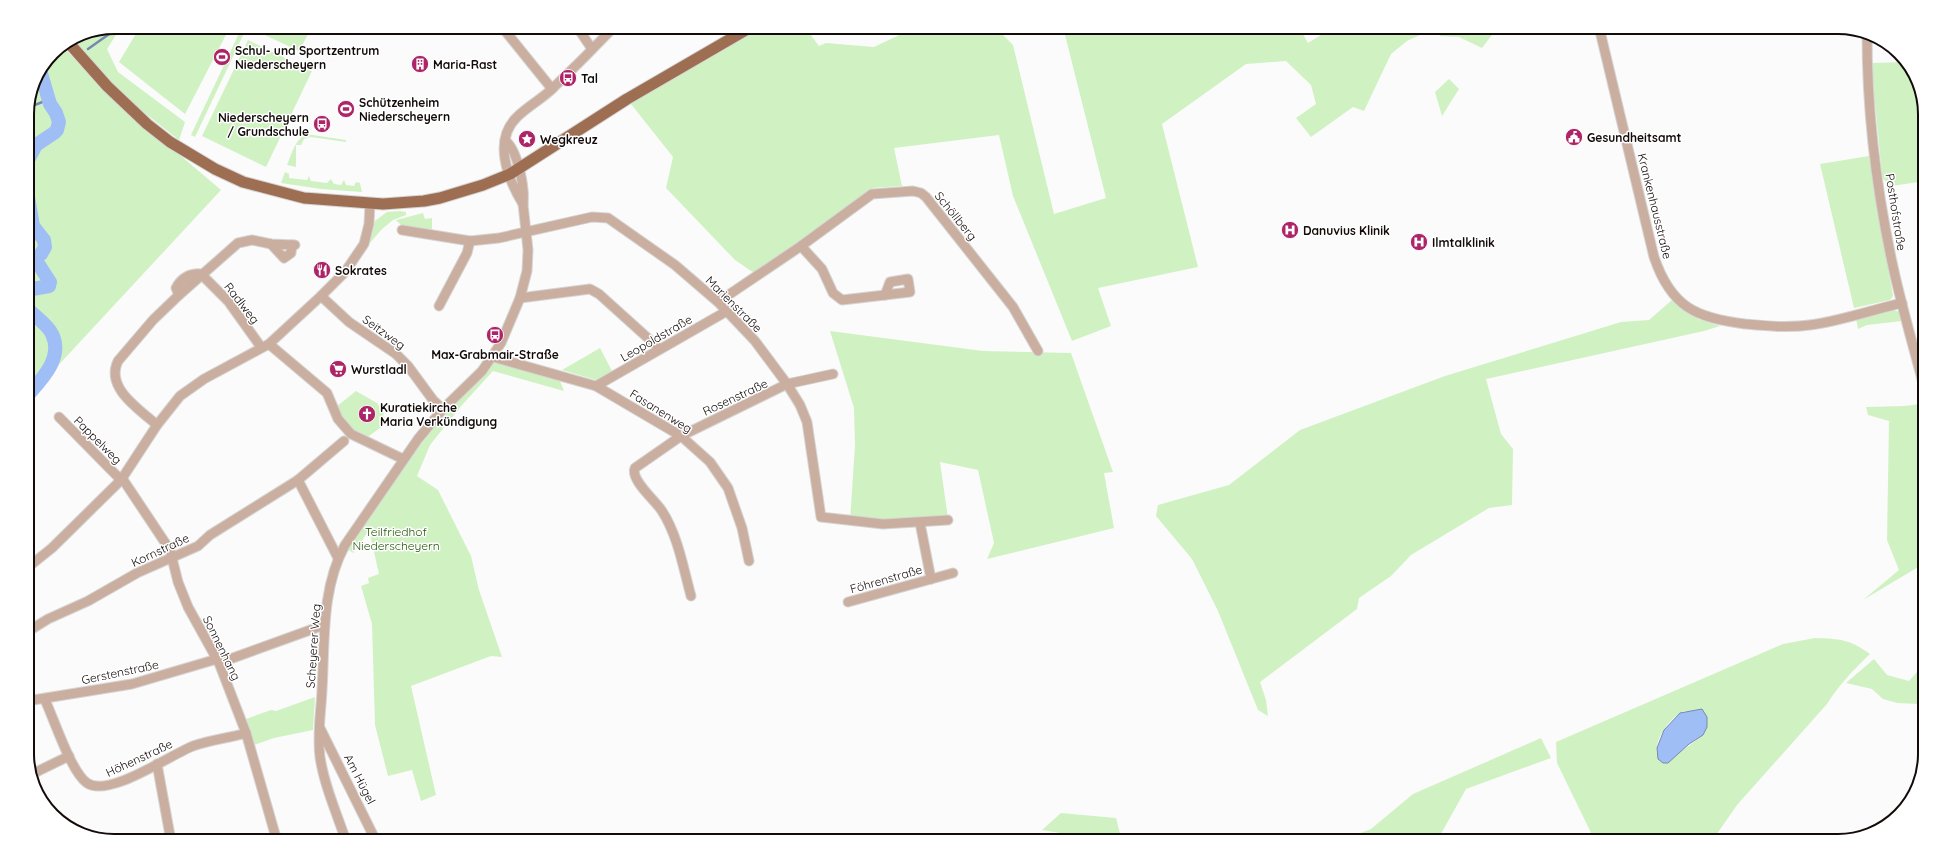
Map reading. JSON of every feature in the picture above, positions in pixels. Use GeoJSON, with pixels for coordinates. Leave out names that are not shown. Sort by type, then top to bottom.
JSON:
{"type":"FeatureCollection","features":[{"type":"Feature","properties":{"kind":"main road"},"geometry":{"type":"LineString","coordinates":[[72,46],[131,110],[165,138],[195,159],[236,179],[304,198],[370,203],[405,203],[429,200],[464,191],[514,172],[627,99],[739,34]]}},
{"type":"Feature","properties":{"kind":"street"},"geometry":{"type":"LineString","coordinates":[[508,34],[552,89]]}},
{"type":"Feature","properties":{"kind":"street"},"geometry":{"type":"LineString","coordinates":[[582,34],[592,49]]}},
{"type":"Feature","properties":{"kind":"street"},"geometry":{"type":"LineString","coordinates":[[265,346],[327,393],[338,419],[350,434],[403,460],[443,409],[482,371],[493,356],[520,298],[528,259],[527,232],[523,204],[514,172],[504,154],[503,146],[506,141],[506,131],[527,108],[552,89],[607,34]]}},
{"type":"Feature","properties":{"kind":"street","name":"Krankenhausstraße"},"geometry":{"type":"LineString","coordinates":[[1601,34],[1654,257],[1665,282],[1679,300],[1693,312],[1712,319],[1774,326],[1797,326],[1822,323],[1902,303]]}},
{"type":"Feature","properties":{"kind":"street","name":"Posthofstraße"},"geometry":{"type":"LineString","coordinates":[[1867,39],[1867,62],[1875,158],[1889,248],[1918,364]]}},
{"type":"Feature","properties":{"kind":"street","name":"Schöllberg"},"geometry":{"type":"LineString","coordinates":[[718,302],[801,246],[872,194],[913,191],[921,193],[977,259],[1013,307],[1038,351]]}},
{"type":"Feature","properties":{"kind":"street"},"geometry":{"type":"LineString","coordinates":[[34,562],[52,548],[122,479],[157,425],[176,401],[190,389],[265,346],[321,296],[345,272],[361,249],[369,224],[370,203]]}},
{"type":"Feature","properties":{"kind":"street","name":"Marienstraße"},"geometry":{"type":"LineString","coordinates":[[402,230],[470,242],[527,232],[592,217],[608,218],[675,265],[718,302],[755,341],[787,384],[800,405],[808,422],[821,517],[883,524],[920,523]]}},
{"type":"Feature","properties":{"kind":"street"},"geometry":{"type":"LineString","coordinates":[[157,425],[121,391],[115,380],[114,368],[118,361],[153,320],[179,295],[176,288],[183,279],[192,274],[202,275],[238,244],[252,240],[271,244],[294,245],[291,253],[284,258],[271,244]]}},
{"type":"Feature","properties":{"kind":"street"},"geometry":{"type":"LineString","coordinates":[[439,306],[467,253],[470,242]]}},
{"type":"Feature","properties":{"kind":"street"},"geometry":{"type":"LineString","coordinates":[[801,246],[822,269],[837,298],[842,300],[885,295]]}},
{"type":"Feature","properties":{"kind":"street","name":"Radlweg"},"geometry":{"type":"LineString","coordinates":[[202,275],[265,346]]}},
{"type":"Feature","properties":{"kind":"street"},"geometry":{"type":"LineString","coordinates":[[520,298],[590,289],[599,294],[660,350]]}},
{"type":"Feature","properties":{"kind":"street","name":"Seitzweg"},"geometry":{"type":"LineString","coordinates":[[321,296],[349,322],[396,354],[408,366],[433,400],[443,409]]}},
{"type":"Feature","properties":{"kind":"street","name":"Leopoldstraße"},"geometry":{"type":"LineString","coordinates":[[596,386],[727,311]]}},
{"type":"Feature","properties":{"kind":"street","name":"Fasanenweg"},"geometry":{"type":"LineString","coordinates":[[493,356],[596,386],[681,436],[710,462],[728,488],[742,528],[749,561]]}},
{"type":"Feature","properties":{"kind":"street","name":"Rosenstraße"},"geometry":{"type":"LineString","coordinates":[[691,596],[669,524],[659,506],[637,481],[634,470],[654,453],[681,436],[787,384],[833,374]]}},
{"type":"Feature","properties":{"kind":"street","name":"Pappelweg"},"geometry":{"type":"LineString","coordinates":[[59,417],[122,479]]}},
{"type":"Feature","properties":{"kind":"street","name":"Kornstraße"},"geometry":{"type":"LineString","coordinates":[[34,628],[48,619],[88,601],[137,573],[198,546],[210,535],[298,480],[344,441]]}},
{"type":"Feature","properties":{"kind":"street","name":"Scheyerer Weg"},"geometry":{"type":"LineString","coordinates":[[344,834],[322,768],[319,746],[324,625],[330,588],[338,558],[403,460]]}},
{"type":"Feature","properties":{"kind":"street","name":"Sonnenhang"},"geometry":{"type":"LineString","coordinates":[[122,479],[167,544],[173,556],[178,582],[185,601],[218,661],[246,733],[275,834]]}},
{"type":"Feature","properties":{"kind":"street"},"geometry":{"type":"LineString","coordinates":[[298,480],[338,558]]}},
{"type":"Feature","properties":{"kind":"street"},"geometry":{"type":"LineString","coordinates":[[920,523],[948,520]]}},
{"type":"Feature","properties":{"kind":"street","name":"Föhrenstraße"},"geometry":{"type":"LineString","coordinates":[[920,523],[931,579]]}},
{"type":"Feature","properties":{"kind":"street","name":"Föhrenstraße"},"geometry":{"type":"LineString","coordinates":[[848,602],[953,573]]}},
{"type":"Feature","properties":{"kind":"street","name":"Gerstenstraße"},"geometry":{"type":"LineString","coordinates":[[34,701],[45,700],[132,684],[218,661],[324,625]]}},
{"type":"Feature","properties":{"kind":"street","name":"Höhenstraße"},"geometry":{"type":"LineString","coordinates":[[45,700],[69,756],[83,780],[98,788],[110,786],[198,744],[246,733]]}},
{"type":"Feature","properties":{"kind":"street","name":"Am Hügel"},"geometry":{"type":"LineString","coordinates":[[320,728],[373,834]]}},
{"type":"Feature","properties":{"kind":"street"},"geometry":{"type":"LineString","coordinates":[[36,772],[69,756]]}},
{"type":"Feature","properties":{"kind":"street"},"geometry":{"type":"LineString","coordinates":[[157,764],[169,834]]}},
{"type":"Feature","properties":{"kind":"green space"},"geometry":{"type":"Polygon","coordinates":[[[117,34],[107,49],[118,72],[185,122],[179,140],[136,106],[112,83],[77,43],[88,38],[117,34]]]}},
{"type":"Feature","properties":{"kind":"green space"},"geometry":{"type":"Polygon","coordinates":[[[136,34],[226,34],[185,114],[119,62],[136,34]]]}},
{"type":"Feature","properties":{"kind":"green space"},"geometry":{"type":"Polygon","coordinates":[[[239,34],[244,34],[195,137],[191,135],[239,34]]]}},
{"type":"Feature","properties":{"kind":"green space"},"geometry":{"type":"Polygon","coordinates":[[[263,34],[308,34],[299,51],[263,34]]]}},
{"type":"Feature","properties":{"kind":"green space"},"geometry":{"type":"Polygon","coordinates":[[[739,34],[810,34],[819,46],[826,43],[874,47],[901,34],[1002,34],[1013,45],[1054,214],[1106,198],[1065,34],[1303,34],[1308,43],[1323,34],[1422,34],[1407,41],[1391,54],[1364,111],[1353,107],[1311,137],[1296,118],[1316,104],[1311,85],[1286,61],[1246,64],[1162,124],[1198,267],[1098,288],[1111,326],[1072,341],[1013,196],[999,135],[894,148],[902,186],[873,188],[754,273],[735,260],[666,188],[673,157],[627,99],[739,34]]]}},
{"type":"Feature","properties":{"kind":"green space"},"geometry":{"type":"Polygon","coordinates":[[[1440,34],[1493,34],[1482,48],[1459,37],[1440,36],[1440,34]]]}},
{"type":"Feature","properties":{"kind":"green space"},"geometry":{"type":"Polygon","coordinates":[[[248,40],[312,71],[266,167],[202,136],[248,40]]]}},
{"type":"Feature","properties":{"kind":"green space"},"geometry":{"type":"Polygon","coordinates":[[[66,50],[108,94],[221,190],[34,391],[34,109],[38,88],[47,70],[57,57],[66,50]]]}},
{"type":"Feature","properties":{"kind":"green space"},"geometry":{"type":"Polygon","coordinates":[[[1899,62],[1914,88],[1918,109],[1918,182],[1892,186],[1883,179],[1871,63],[1899,62]]]}},
{"type":"Feature","properties":{"kind":"green space"},"geometry":{"type":"Polygon","coordinates":[[[1449,79],[1459,89],[1442,116],[1435,92],[1449,79]]]}},
{"type":"Feature","properties":{"kind":"green space"},"geometry":{"type":"Polygon","coordinates":[[[306,134],[346,140],[346,142],[311,137],[304,139],[301,145],[296,145],[296,167],[287,165],[296,143],[306,134]]]}},
{"type":"Feature","properties":{"kind":"green space"},"geometry":{"type":"Polygon","coordinates":[[[1869,156],[1893,296],[1890,300],[1854,308],[1820,164],[1869,156]]]}},
{"type":"Feature","properties":{"kind":"green space"},"geometry":{"type":"Polygon","coordinates":[[[285,172],[289,174],[289,178],[307,180],[309,176],[311,181],[327,183],[331,179],[334,184],[341,185],[344,180],[346,185],[354,186],[356,182],[360,183],[362,192],[321,189],[281,183],[285,172]]]}},
{"type":"Feature","properties":{"kind":"green space"},"geometry":{"type":"Polygon","coordinates":[[[387,212],[406,212],[406,215],[393,220],[382,229],[363,251],[372,234],[375,221],[387,212]]]}},
{"type":"Feature","properties":{"kind":"green space"},"geometry":{"type":"Polygon","coordinates":[[[423,213],[425,219],[432,218],[432,230],[402,226],[396,220],[423,213]]]}},
{"type":"Feature","properties":{"kind":"green space"},"geometry":{"type":"Polygon","coordinates":[[[1672,300],[1698,319],[1720,326],[1704,331],[1486,379],[1501,434],[1513,449],[1512,505],[1489,508],[1411,555],[1391,576],[1359,598],[1357,609],[1260,682],[1266,700],[1268,716],[1258,710],[1218,611],[1192,559],[1156,516],[1158,505],[1229,485],[1300,430],[1445,376],[1621,322],[1649,320],[1672,300]]]}},
{"type":"Feature","properties":{"kind":"green space"},"geometry":{"type":"Polygon","coordinates":[[[1894,310],[1899,312],[1902,321],[1867,325],[1858,329],[1856,318],[1894,310]]]}},
{"type":"Feature","properties":{"kind":"green space"},"geometry":{"type":"Polygon","coordinates":[[[830,331],[983,351],[1071,353],[1113,472],[1104,473],[1114,528],[987,559],[994,543],[978,470],[940,462],[948,518],[921,521],[850,520],[855,446],[854,408],[830,331]]]}},
{"type":"Feature","properties":{"kind":"green space"},"geometry":{"type":"Polygon","coordinates":[[[600,348],[612,371],[596,380],[562,370],[600,348]]]}},
{"type":"Feature","properties":{"kind":"green space","name":"Teilfriedhof Niederscheyern"},"geometry":{"type":"Polygon","coordinates":[[[492,360],[516,365],[560,381],[564,391],[493,371],[462,405],[430,445],[417,476],[438,490],[471,556],[479,590],[502,657],[491,656],[411,686],[436,795],[421,801],[412,770],[388,776],[375,725],[372,624],[361,586],[369,583],[368,578],[379,574],[369,530],[354,553],[348,550],[350,544],[419,446],[492,360]]]}},
{"type":"Feature","properties":{"kind":"green space"},"geometry":{"type":"Polygon","coordinates":[[[356,391],[377,403],[384,413],[383,415],[385,418],[389,416],[392,419],[365,439],[348,429],[336,407],[356,391]]]}},
{"type":"Feature","properties":{"kind":"green space"},"geometry":{"type":"Polygon","coordinates":[[[1918,404],[1918,567],[1863,600],[1899,570],[1887,540],[1889,421],[1868,415],[1866,407],[1918,404]]]}},
{"type":"Feature","properties":{"kind":"green space"},"geometry":{"type":"Polygon","coordinates":[[[1815,638],[1838,640],[1856,645],[1870,654],[1836,690],[1827,704],[1737,805],[1717,834],[1592,834],[1557,763],[1556,742],[1783,644],[1815,638]],[[1684,711],[1672,719],[1667,725],[1659,738],[1657,745],[1658,759],[1683,750],[1703,735],[1707,717],[1705,714],[1697,711],[1684,711]]]}},
{"type":"Feature","properties":{"kind":"green space"},"geometry":{"type":"Polygon","coordinates":[[[1874,659],[1887,675],[1909,681],[1918,671],[1918,704],[1897,703],[1883,699],[1872,689],[1846,683],[1874,659]]]}},
{"type":"Feature","properties":{"kind":"green space"},"geometry":{"type":"Polygon","coordinates":[[[315,697],[313,730],[274,738],[254,745],[246,719],[271,710],[276,711],[315,697]]]}},
{"type":"Feature","properties":{"kind":"green space"},"geometry":{"type":"Polygon","coordinates":[[[1541,738],[1551,758],[1466,789],[1441,834],[1358,834],[1371,829],[1413,794],[1541,738]]]}},
{"type":"Feature","properties":{"kind":"green space"},"geometry":{"type":"Polygon","coordinates":[[[1061,813],[1116,818],[1120,834],[1066,834],[1042,830],[1061,813]]]}},
{"type":"Feature","properties":{"kind":"water"},"geometry":{"type":"Polygon","coordinates":[[[1702,709],[1707,717],[1707,727],[1703,735],[1689,744],[1668,763],[1663,763],[1658,759],[1657,748],[1664,730],[1680,713],[1702,709]]]}},
{"type":"Feature","properties":{"kind":"waterway"},"geometry":{"type":"LineString","coordinates":[[88,49],[108,35]]}},
{"type":"Feature","properties":{"kind":"waterway"},"geometry":{"type":"LineString","coordinates":[[34,149],[36,145],[57,130],[59,122],[56,113],[50,104],[42,78]]}},
{"type":"Feature","properties":{"kind":"waterway"},"geometry":{"type":"LineString","coordinates":[[35,105],[50,99]]}},
{"type":"Feature","properties":{"kind":"waterway"},"geometry":{"type":"LineString","coordinates":[[34,227],[44,240],[45,247],[41,254],[37,257],[37,262],[50,282],[49,286],[34,289]]}},
{"type":"Feature","properties":{"kind":"waterway"},"geometry":{"type":"LineString","coordinates":[[34,314],[45,324],[52,334],[55,343],[53,360],[44,376],[34,388]]}},
{"type":"Feature","properties":{"kind":"place","name":"Schul- und Sportzentrum Niederscheyern"},"geometry":{"type":"Point","coordinates":[222,57]}},
{"type":"Feature","properties":{"kind":"place","name":"Maria-Rast"},"geometry":{"type":"Point","coordinates":[420,64]}},
{"type":"Feature","properties":{"kind":"place","name":"Tal"},"geometry":{"type":"Point","coordinates":[568,78]}},
{"type":"Feature","properties":{"kind":"place","name":"Schützenheim Niederscheyern"},"geometry":{"type":"Point","coordinates":[346,109]}},
{"type":"Feature","properties":{"kind":"place","name":"Niederscheyern / Grundschule"},"geometry":{"type":"Point","coordinates":[322,124]}},
{"type":"Feature","properties":{"kind":"place","name":"Gesundheitsamt"},"geometry":{"type":"Point","coordinates":[1574,137]}},
{"type":"Feature","properties":{"kind":"place","name":"Wegkreuz"},"geometry":{"type":"Point","coordinates":[527,139]}},
{"type":"Feature","properties":{"kind":"place","name":"Danuvius Klinik"},"geometry":{"type":"Point","coordinates":[1290,230]}},
{"type":"Feature","properties":{"kind":"place","name":"Ilmtalklinik"},"geometry":{"type":"Point","coordinates":[1419,242]}},
{"type":"Feature","properties":{"kind":"place","name":"Sokrates"},"geometry":{"type":"Point","coordinates":[322,270]}},
{"type":"Feature","properties":{"kind":"place","name":"Max-Grabmair-Straße"},"geometry":{"type":"Point","coordinates":[495,335]}},
{"type":"Feature","properties":{"kind":"place","name":"Wurstladl"},"geometry":{"type":"Point","coordinates":[338,369]}},
{"type":"Feature","properties":{"kind":"place","name":"Kuratiekirche Maria Verkündigung"},"geometry":{"type":"Point","coordinates":[367,414]}}]}
